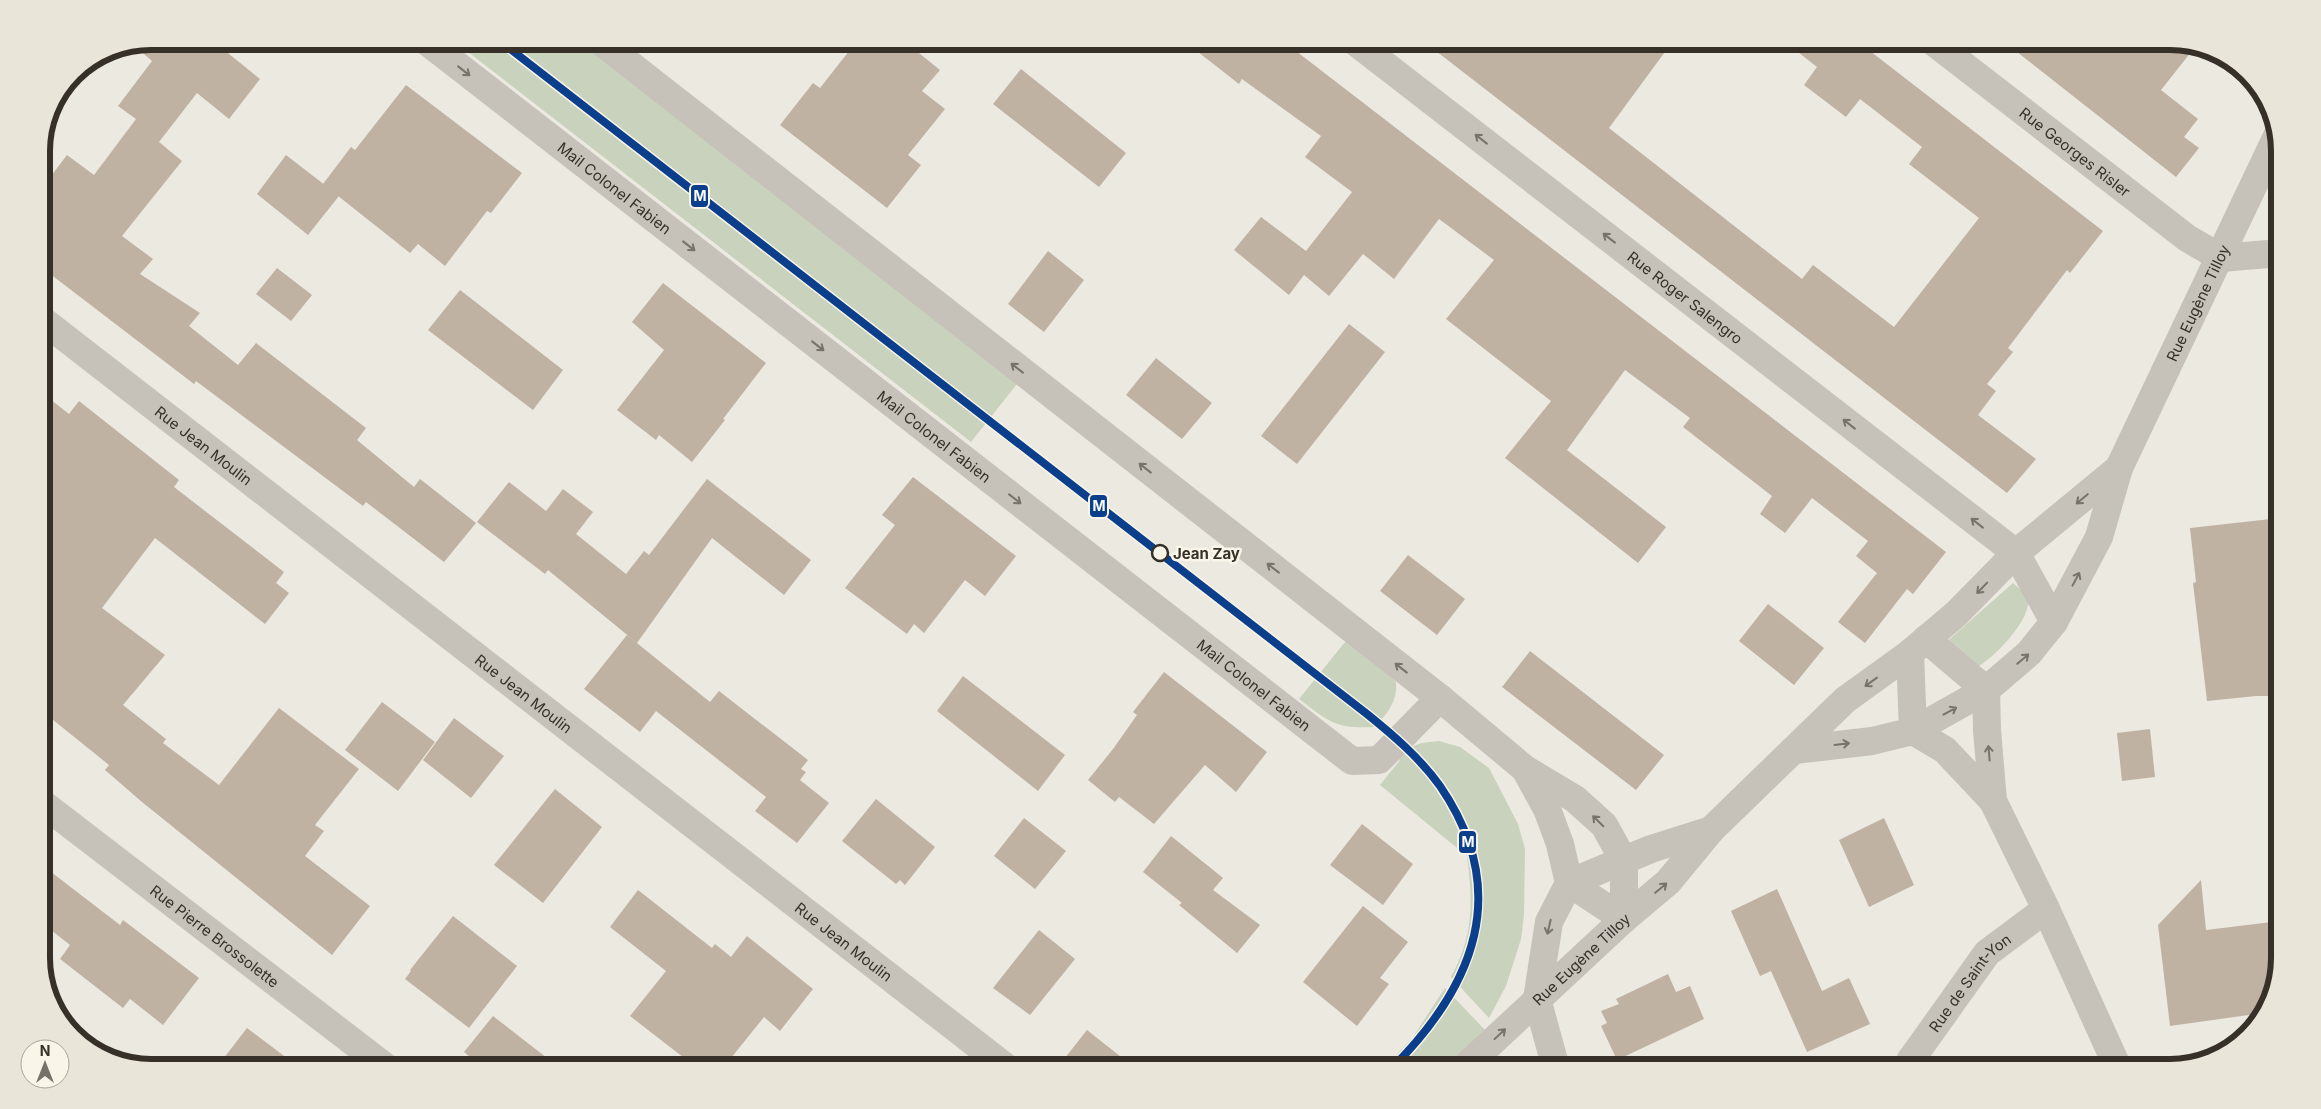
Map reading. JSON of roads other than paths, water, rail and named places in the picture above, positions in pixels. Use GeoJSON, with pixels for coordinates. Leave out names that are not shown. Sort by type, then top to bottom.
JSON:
{"type":"FeatureCollection","features":[{"type":"Feature","properties":{"kind":"street","name":"Mail Colonel Fabien"},"geometry":{"type":"LineString","coordinates":[[438,50],[1352,761],[1379,760],[1440,698]]}},
{"type":"Feature","properties":{"kind":"street"},"geometry":{"type":"LineString","coordinates":[[612,50],[1440,698],[1525,769],[1576,799],[1604,825],[1624,862],[1624,919]]}},
{"type":"Feature","properties":{"kind":"street","name":"Rue Roger Salengro"},"geometry":{"type":"LineString","coordinates":[[1366,50],[2016,553]]}},
{"type":"Feature","properties":{"kind":"street","name":"Rue Georges Risler"},"geometry":{"type":"LineString","coordinates":[[1944,50],[2187,238],[2221,258]]}},
{"type":"Feature","properties":{"kind":"street","name":"Rue Eugène Tilloy"},"geometry":{"type":"LineString","coordinates":[[1794,750],[1872,741],[1914,731],[1986,690],[2029,654],[2054,622],[2098,537],[2119,468],[2221,258],[2271,149]]}},
{"type":"Feature","properties":{"kind":"street"},"geometry":{"type":"LineString","coordinates":[[2221,258],[2271,254]]}},
{"type":"Feature","properties":{"kind":"street","name":"Rue Jean Moulin"},"geometry":{"type":"LineString","coordinates":[[50,325],[995,1059]]}},
{"type":"Feature","properties":{"kind":"street","name":"Rue Eugène Tilloy"},"geometry":{"type":"LineString","coordinates":[[1537,999],[1624,919],[1668,882],[1711,830],[1845,700],[1918,646],[1956,614],[2016,553],[2119,468]]}},
{"type":"Feature","properties":{"kind":"street"},"geometry":{"type":"LineString","coordinates":[[2016,553],[2054,622]]}},
{"type":"Feature","properties":{"kind":"street"},"geometry":{"type":"LineString","coordinates":[[1918,646],[1986,690],[1987,730],[1993,801]]}},
{"type":"Feature","properties":{"kind":"street"},"geometry":{"type":"LineString","coordinates":[[1918,646],[1914,731],[1945,750],[1993,801],[2046,909],[2114,1059]]}},
{"type":"Feature","properties":{"kind":"street"},"geometry":{"type":"LineString","coordinates":[[1525,769],[1547,810],[1560,844],[1569,883],[1624,919]]}},
{"type":"Feature","properties":{"kind":"street","name":"Rue Pierre Brossolette"},"geometry":{"type":"LineString","coordinates":[[50,808],[375,1059]]}},
{"type":"Feature","properties":{"kind":"street","name":"Rue Eugène Tilloy"},"geometry":{"type":"LineString","coordinates":[[1537,999],[1550,922],[1569,883],[1624,862],[1651,849],[1711,830]]}},
{"type":"Feature","properties":{"kind":"street","name":"Rue de Saint-Yon"},"geometry":{"type":"LineString","coordinates":[[1911,1059],[1988,953],[2046,909]]}},
{"type":"Feature","properties":{"kind":"street"},"geometry":{"type":"LineString","coordinates":[[1474,1059],[1537,999],[1554,1059]]}},
{"type":"Feature","properties":{"kind":"place","name":"Jean Zay"},"geometry":{"type":"Point","coordinates":[1160,553]}}]}
